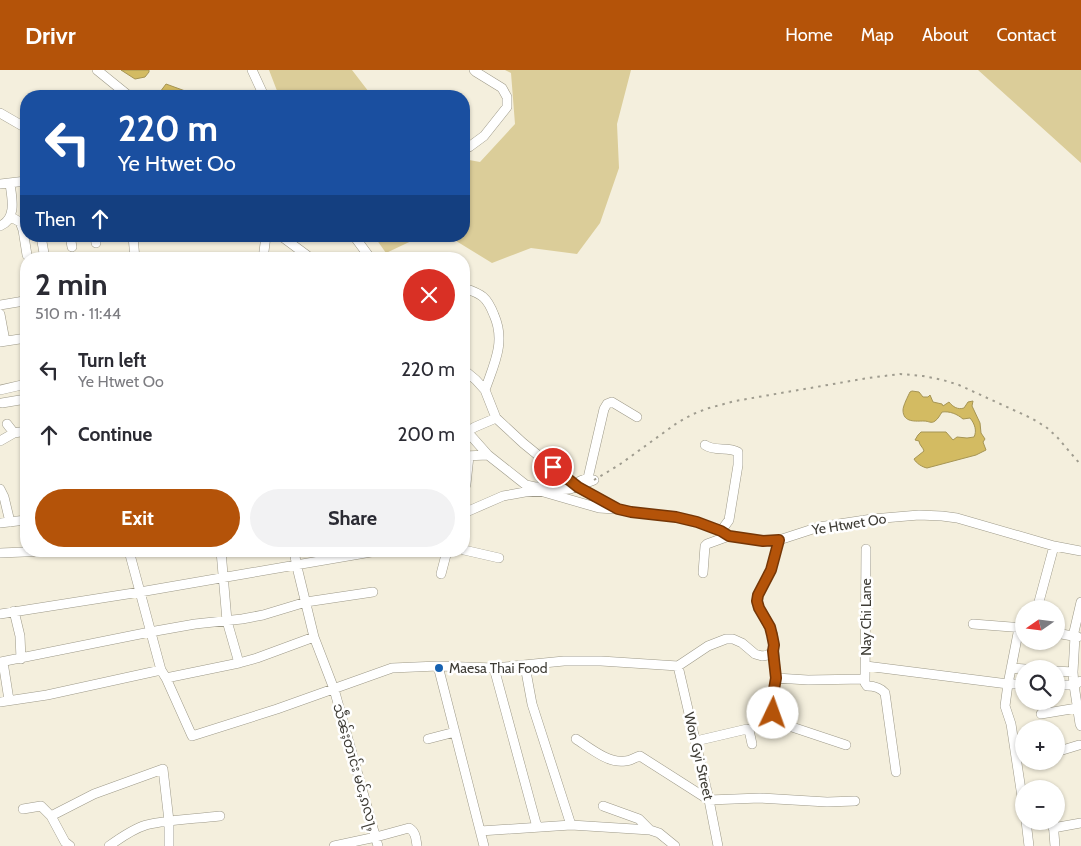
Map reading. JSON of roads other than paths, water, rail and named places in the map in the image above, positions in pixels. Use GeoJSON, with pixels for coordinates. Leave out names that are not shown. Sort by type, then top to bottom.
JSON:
{"type":"FeatureCollection","features":[{"type":"Feature","properties":{"kind":"street"},"geometry":{"type":"LineString","coordinates":[[97,70],[122,90]]}},
{"type":"Feature","properties":{"kind":"street"},"geometry":{"type":"LineString","coordinates":[[252,70],[261,90]]}},
{"type":"Feature","properties":{"kind":"street"},"geometry":{"type":"LineString","coordinates":[[470,146],[484,136],[507,107],[507,97],[502,88],[474,70]]}},
{"type":"Feature","properties":{"kind":"street"},"geometry":{"type":"LineString","coordinates":[[0,113],[20,125]]}},
{"type":"Feature","properties":{"kind":"street"},"geometry":{"type":"LineString","coordinates":[[0,184],[20,182]]}},
{"type":"Feature","properties":{"kind":"street"},"geometry":{"type":"LineString","coordinates":[[0,226],[5,224],[11,217],[13,206],[10,184]]}},
{"type":"Feature","properties":{"kind":"street"},"geometry":{"type":"LineString","coordinates":[[11,217],[20,221]]}},
{"type":"Feature","properties":{"kind":"street"},"geometry":{"type":"LineString","coordinates":[[71,242],[72,247]]}},
{"type":"Feature","properties":{"kind":"street"},"geometry":{"type":"LineString","coordinates":[[289,242],[303,252]]}},
{"type":"Feature","properties":{"kind":"street"},"geometry":{"type":"LineString","coordinates":[[470,290],[485,297],[498,327],[499,346],[497,356],[485,390]]}},
{"type":"Feature","properties":{"kind":"street"},"geometry":{"type":"LineString","coordinates":[[0,305],[20,302]]}},
{"type":"Feature","properties":{"kind":"street"},"geometry":{"type":"LineString","coordinates":[[0,314],[2,342],[20,339]]}},
{"type":"Feature","properties":{"kind":"street"},"geometry":{"type":"LineString","coordinates":[[470,375],[485,390],[496,418],[575,485],[618,509]]}},
{"type":"Feature","properties":{"kind":"street"},"geometry":{"type":"LineString","coordinates":[[0,390],[20,385]]}},
{"type":"Feature","properties":{"kind":"street"},"geometry":{"type":"LineString","coordinates":[[2,403],[20,400]]}},
{"type":"Feature","properties":{"kind":"street"},"geometry":{"type":"LineString","coordinates":[[575,485],[588,478],[606,404],[612,402],[637,417]]}},
{"type":"Feature","properties":{"kind":"street"},"geometry":{"type":"LineString","coordinates":[[470,428],[496,418]]}},
{"type":"Feature","properties":{"kind":"street"},"geometry":{"type":"LineString","coordinates":[[7,424],[14,433]]}},
{"type":"Feature","properties":{"kind":"street"},"geometry":{"type":"LineString","coordinates":[[0,441],[14,433],[20,432]]}},
{"type":"Feature","properties":{"kind":"street"},"geometry":{"type":"LineString","coordinates":[[470,435],[488,455],[526,484],[598,508],[618,509]]}},
{"type":"Feature","properties":{"kind":"street"},"geometry":{"type":"LineString","coordinates":[[703,573],[705,546],[725,534],[738,466],[738,452],[735,450],[711,448],[705,445]]}},
{"type":"Feature","properties":{"kind":"street"},"geometry":{"type":"LineString","coordinates":[[470,456],[488,455]]}},
{"type":"Feature","properties":{"kind":"street"},"geometry":{"type":"LineString","coordinates":[[470,510],[503,496],[546,486],[562,475]]}},
{"type":"Feature","properties":{"kind":"street"},"geometry":{"type":"LineString","coordinates":[[537,489],[562,490],[594,480]]}},
{"type":"Feature","properties":{"kind":"street"},"geometry":{"type":"LineString","coordinates":[[0,489],[4,496],[10,522]]}},
{"type":"Feature","properties":{"kind":"street","name":"Ye Htwet Oo"},"geometry":{"type":"LineString","coordinates":[[618,509],[676,517],[697,522],[725,534],[763,541],[779,540],[819,527],[872,519],[919,515],[942,516],[957,518],[1054,546],[1081,551]]}},
{"type":"Feature","properties":{"kind":"street"},"geometry":{"type":"LineString","coordinates":[[0,523],[20,521]]}},
{"type":"Feature","properties":{"kind":"street"},"geometry":{"type":"LineString","coordinates":[[779,540],[771,570],[758,595],[757,601],[766,619],[774,645],[776,678],[773,695],[773,713],[777,722],[846,745]]}},
{"type":"Feature","properties":{"kind":"street"},"geometry":{"type":"LineString","coordinates":[[1039,600],[1054,546]]}},
{"type":"Feature","properties":{"kind":"street","name":"Nay Chi Lane"},"geometry":{"type":"LineString","coordinates":[[866,549],[866,682]]}},
{"type":"Feature","properties":{"kind":"street"},"geometry":{"type":"LineString","coordinates":[[470,551],[500,558]]}},
{"type":"Feature","properties":{"kind":"street"},"geometry":{"type":"LineString","coordinates":[[0,553],[20,552]]}},
{"type":"Feature","properties":{"kind":"street"},"geometry":{"type":"LineString","coordinates":[[131,557],[150,632],[164,674],[192,736],[277,709],[392,668],[438,666],[494,668],[564,661],[601,661],[678,666],[708,646],[726,639],[737,640],[755,654],[762,656],[768,655],[773,651]]}},
{"type":"Feature","properties":{"kind":"street"},"geometry":{"type":"LineString","coordinates":[[221,557],[228,620],[239,663]]}},
{"type":"Feature","properties":{"kind":"street","name":"သဵၼ်ႈတၢင်း မင်ႇၵလႃႇ"},"geometry":{"type":"LineString","coordinates":[[295,557],[314,637],[334,689],[377,841]]}},
{"type":"Feature","properties":{"kind":"street"},"geometry":{"type":"LineString","coordinates":[[0,614],[346,557]]}},
{"type":"Feature","properties":{"kind":"street"},"geometry":{"type":"LineString","coordinates":[[441,574],[445,557]]}},
{"type":"Feature","properties":{"kind":"street"},"geometry":{"type":"LineString","coordinates":[[314,637],[239,663],[5,701],[1,662],[150,632],[263,615],[306,602],[374,592]]}},
{"type":"Feature","properties":{"kind":"street"},"geometry":{"type":"LineString","coordinates":[[1081,602],[1074,632],[1078,637],[1073,672],[1078,683],[1077,708],[1081,726]]}},
{"type":"Feature","properties":{"kind":"street"},"geometry":{"type":"LineString","coordinates":[[14,611],[20,636],[21,659]]}},
{"type":"Feature","properties":{"kind":"street"},"geometry":{"type":"LineString","coordinates":[[973,624],[1015,628]]}},
{"type":"Feature","properties":{"kind":"street"},"geometry":{"type":"LineString","coordinates":[[1065,635],[1078,637]]}},
{"type":"Feature","properties":{"kind":"street"},"geometry":{"type":"LineString","coordinates":[[1015,751],[1011,724],[1005,706],[1016,650]]}},
{"type":"Feature","properties":{"kind":"street"},"geometry":{"type":"LineString","coordinates":[[438,666],[484,846]]}},
{"type":"Feature","properties":{"kind":"street"},"geometry":{"type":"LineString","coordinates":[[525,666],[532,704],[571,825]]}},
{"type":"Feature","properties":{"kind":"street","name":"Won Gyi Street"},"geometry":{"type":"LineString","coordinates":[[678,666],[718,846]]}},
{"type":"Feature","properties":{"kind":"street"},"geometry":{"type":"LineString","coordinates":[[866,666],[1015,684]]}},
{"type":"Feature","properties":{"kind":"street"},"geometry":{"type":"LineString","coordinates":[[494,668],[537,827]]}},
{"type":"Feature","properties":{"kind":"street"},"geometry":{"type":"LineString","coordinates":[[1011,668],[1015,668]]}},
{"type":"Feature","properties":{"kind":"street"},"geometry":{"type":"LineString","coordinates":[[1065,672],[1073,672]]}},
{"type":"Feature","properties":{"kind":"street"},"geometry":{"type":"LineString","coordinates":[[776,678],[866,682],[882,689],[885,693],[896,772]]}},
{"type":"Feature","properties":{"kind":"street"},"geometry":{"type":"LineString","coordinates":[[1065,684],[1078,683]]}},
{"type":"Feature","properties":{"kind":"street"},"geometry":{"type":"LineString","coordinates":[[1041,714],[1077,708]]}},
{"type":"Feature","properties":{"kind":"street"},"geometry":{"type":"LineString","coordinates":[[696,741],[747,729],[749,730],[752,744]]}},
{"type":"Feature","properties":{"kind":"street"},"geometry":{"type":"LineString","coordinates":[[428,739],[455,732]]}},
{"type":"Feature","properties":{"kind":"street"},"geometry":{"type":"LineString","coordinates":[[576,739],[616,762],[628,761],[640,756],[709,800],[760,798],[827,802],[855,800]]}},
{"type":"Feature","properties":{"kind":"street"},"geometry":{"type":"LineString","coordinates":[[1065,749],[1079,745]]}},
{"type":"Feature","properties":{"kind":"street"},"geometry":{"type":"LineString","coordinates":[[51,816],[94,794],[163,769],[170,846]]}},
{"type":"Feature","properties":{"kind":"street"},"geometry":{"type":"LineString","coordinates":[[23,809],[41,806],[51,816],[64,842],[70,846]]}},
{"type":"Feature","properties":{"kind":"street"},"geometry":{"type":"LineString","coordinates":[[603,806],[639,819],[650,830]]}},
{"type":"Feature","properties":{"kind":"street"},"geometry":{"type":"LineString","coordinates":[[109,846],[122,837],[145,826],[169,821],[220,816]]}},
{"type":"Feature","properties":{"kind":"street"},"geometry":{"type":"LineString","coordinates":[[1065,824],[1081,823]]}},
{"type":"Feature","properties":{"kind":"street"},"geometry":{"type":"LineString","coordinates":[[480,831],[571,825],[650,830],[675,846]]}},
{"type":"Feature","properties":{"kind":"street"},"geometry":{"type":"LineString","coordinates":[[334,846],[377,841],[409,828],[413,830],[417,846]]}},
{"type":"Feature","properties":{"kind":"street"},"geometry":{"type":"LineString","coordinates":[[1027,830],[1029,846]]}},
{"type":"Feature","properties":{"kind":"street"},"geometry":{"type":"LineString","coordinates":[[1054,830],[1056,846]]}},
{"type":"Feature","properties":{"kind":"railway"},"geometry":{"type":"LineString","coordinates":[[594,480],[619,465],[677,423],[709,408],[735,401],[900,374],[923,376],[959,385],[1031,418],[1046,427],[1057,437],[1081,465]]}},
{"type":"Feature","properties":{"kind":"place","name":"Maesa Thai Food"},"geometry":{"type":"Point","coordinates":[439,668]}}]}
